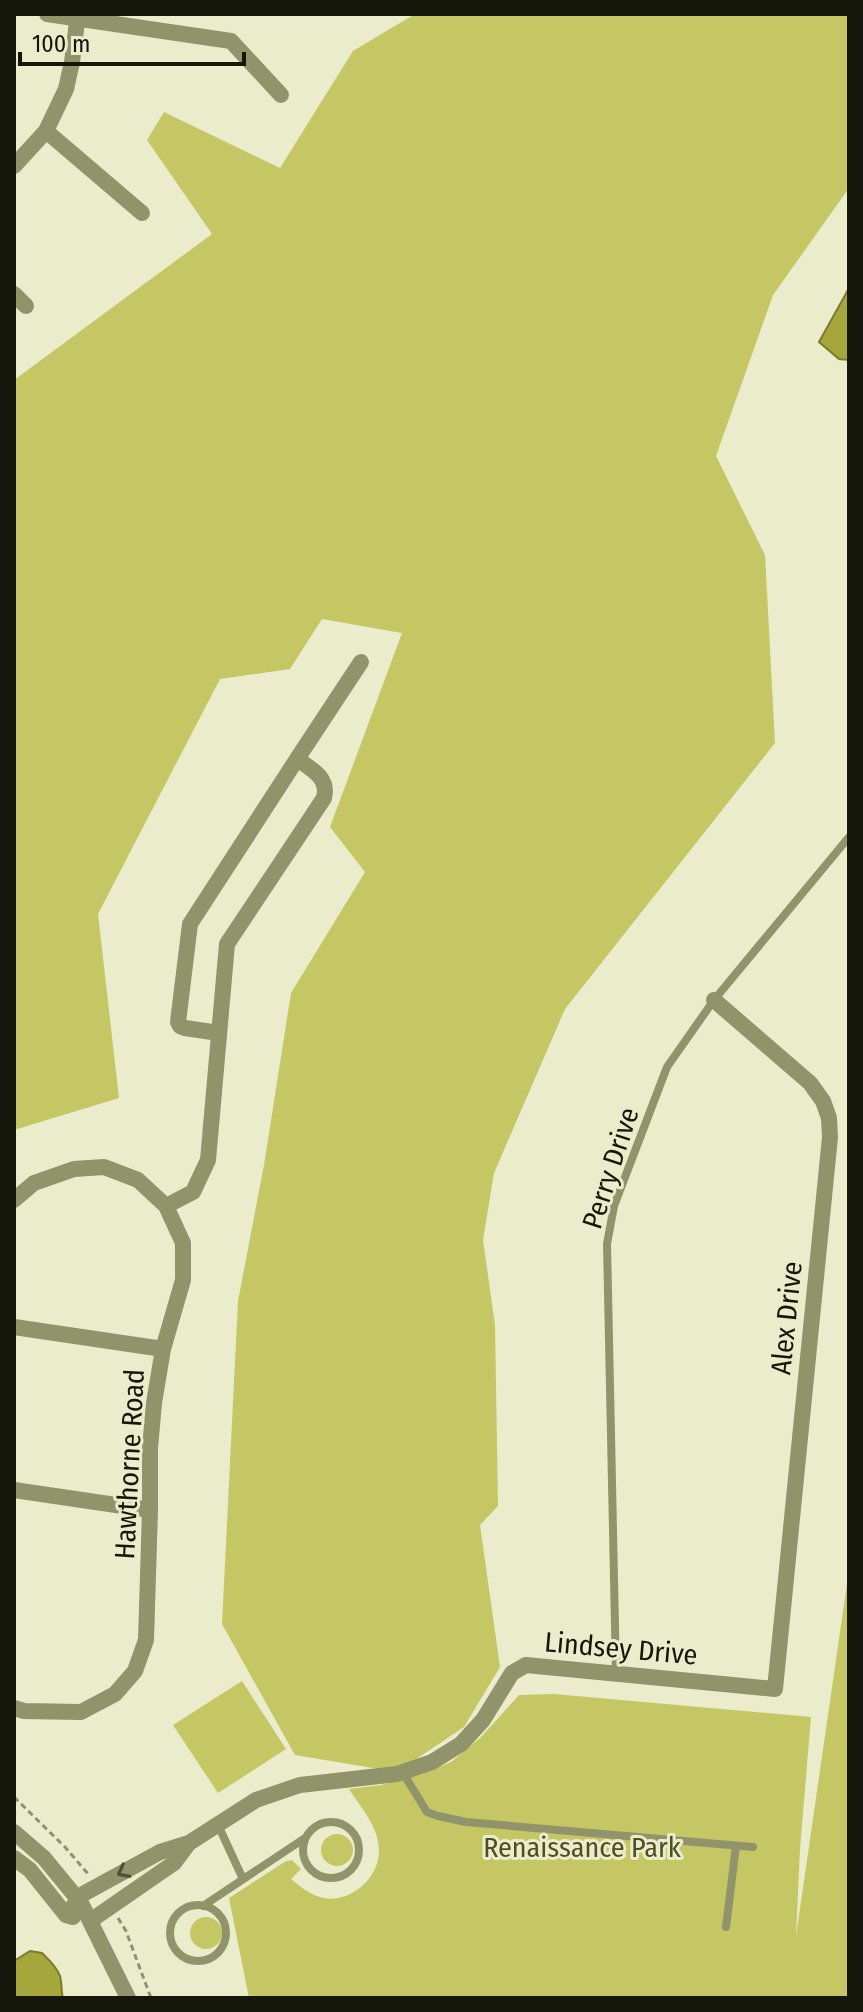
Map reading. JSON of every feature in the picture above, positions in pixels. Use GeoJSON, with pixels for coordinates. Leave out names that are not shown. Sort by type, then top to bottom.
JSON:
{"type":"FeatureCollection","features":[{"type":"Feature","properties":{"kind":"street"},"geometry":{"type":"LineString","coordinates":[[47,14],[231,41],[281,95]]}},
{"type":"Feature","properties":{"kind":"street"},"geometry":{"type":"LineString","coordinates":[[14,166],[46,131],[66,89],[78,17]]}},
{"type":"Feature","properties":{"kind":"street"},"geometry":{"type":"LineString","coordinates":[[46,131],[142,213]]}},
{"type":"Feature","properties":{"kind":"street"},"geometry":{"type":"LineString","coordinates":[[219,1033],[185,1028],[178,1022],[190,924],[361,662]]}},
{"type":"Feature","properties":{"kind":"street"},"geometry":{"type":"LineString","coordinates":[[166,1206],[193,1192],[208,1160],[227,944],[324,798],[324,781],[297,759]]}},
{"type":"Feature","properties":{"kind":"street","name":"Alex Drive"},"geometry":{"type":"LineString","coordinates":[[714,1000],[810,1083],[823,1101],[829,1118],[775,1689]]}},
{"type":"Feature","properties":{"kind":"street","name":"Hawthorne Road"},"geometry":{"type":"LineString","coordinates":[[14,1200],[34,1183],[74,1169],[104,1167],[138,1180],[166,1206],[183,1243],[183,1280],[163,1349],[154,1403],[150,1448],[146,1640],[135,1671],[115,1694],[81,1712],[14,1708]]}},
{"type":"Feature","properties":{"kind":"street"},"geometry":{"type":"LineString","coordinates":[[14,1327],[163,1349]]}},
{"type":"Feature","properties":{"kind":"street"},"geometry":{"type":"LineString","coordinates":[[14,1490],[150,1510]]}},
{"type":"Feature","properties":{"kind":"street","name":"Lindsey Drive"},"geometry":{"type":"LineString","coordinates":[[66,1915],[83,1894],[97,1885],[160,1852],[189,1843],[256,1800],[300,1785],[397,1774],[432,1762],[461,1744],[483,1720],[512,1673],[526,1665],[775,1689]]}},
{"type":"Feature","properties":{"kind":"street"},"geometry":{"type":"LineString","coordinates":[[14,1832],[44,1858],[78,1900],[128,1998]]}},
{"type":"Feature","properties":{"kind":"street","name":"Lindsey Drive"},"geometry":{"type":"LineString","coordinates":[[90,1921],[174,1863],[189,1843]]}},
{"type":"Feature","properties":{"kind":"street"},"geometry":{"type":"LineString","coordinates":[[14,1858],[30,1870],[66,1915],[90,1921]]}},
{"type":"Feature","properties":{"kind":"lane","name":"Perry Drive"},"geometry":{"type":"LineString","coordinates":[[616,1673],[607,1244],[614,1206],[667,1067],[714,1000],[849,837]]}},
{"type":"Feature","properties":{"kind":"lane"},"geometry":{"type":"LineString","coordinates":[[403,1772],[427,1812],[438,1816],[466,1822],[753,1847]]}},
{"type":"Feature","properties":{"kind":"lane"},"geometry":{"type":"LineString","coordinates":[[203,1906],[220,1915],[227,1933],[220,1951],[213,1957],[195,1961],[179,1954],[174,1947],[170,1929],[173,1921],[186,1908],[203,1906],[306,1837],[318,1825],[336,1823],[352,1832],[359,1850],[353,1868],[337,1878],[319,1876],[306,1864],[303,1855],[306,1837]]}},
{"type":"Feature","properties":{"kind":"lane"},"geometry":{"type":"LineString","coordinates":[[218,1825],[243,1879]]}},
{"type":"Feature","properties":{"kind":"lane"},"geometry":{"type":"LineString","coordinates":[[726,1927],[736,1846]]}},
{"type":"Feature","properties":{"kind":"green space"},"geometry":{"type":"Polygon","coordinates":[[[415,14],[849,14],[849,188],[773,295],[716,456],[765,555],[775,743],[565,1009],[494,1173],[483,1240],[495,1325],[498,1506],[480,1525],[500,1667],[464,1727],[397,1772],[295,1755],[222,1624],[238,1301],[264,1165],[291,993],[365,872],[330,827],[402,633],[322,619],[290,669],[220,679],[98,914],[119,1098],[14,1130],[14,380],[212,234],[147,140],[164,112],[280,168],[353,51],[415,14]]]}},
{"type":"Feature","properties":{"kind":"green space","name":"Renaissance Park"},"geometry":{"type":"Polygon","coordinates":[[[849,1570],[849,1998],[249,1998],[229,1898],[292,1860],[301,1869],[291,1879],[310,1893],[334,1899],[362,1886],[378,1861],[378,1842],[373,1826],[349,1789],[412,1777],[451,1762],[481,1737],[519,1695],[554,1694],[811,1717],[796,1936],[849,1570]]]}},
{"type":"Feature","properties":{"kind":"green space"},"geometry":{"type":"Polygon","coordinates":[[[242,1681],[286,1749],[218,1793],[173,1725],[242,1681]]]}},
{"type":"Feature","properties":{"kind":"green space"},"geometry":{"type":"Polygon","coordinates":[[[337,1834],[348,1839],[353,1850],[348,1861],[337,1866],[326,1861],[321,1850],[326,1839],[337,1834]]]}},
{"type":"Feature","properties":{"kind":"green space"},"geometry":{"type":"Polygon","coordinates":[[[206,1917],[217,1922],[222,1933],[217,1944],[206,1949],[195,1944],[190,1933],[195,1922],[206,1917]]]}},
{"type":"Feature","properties":{"kind":"shaded area"},"geometry":{"type":"Polygon","coordinates":[[[849,288],[849,360],[839,359],[819,342],[849,288]]]}},
{"type":"Feature","properties":{"kind":"shaded area"},"geometry":{"type":"Polygon","coordinates":[[[30,1951],[42,1953],[57,1969],[63,1998],[15,1998],[14,1961],[30,1951]]]}}]}
